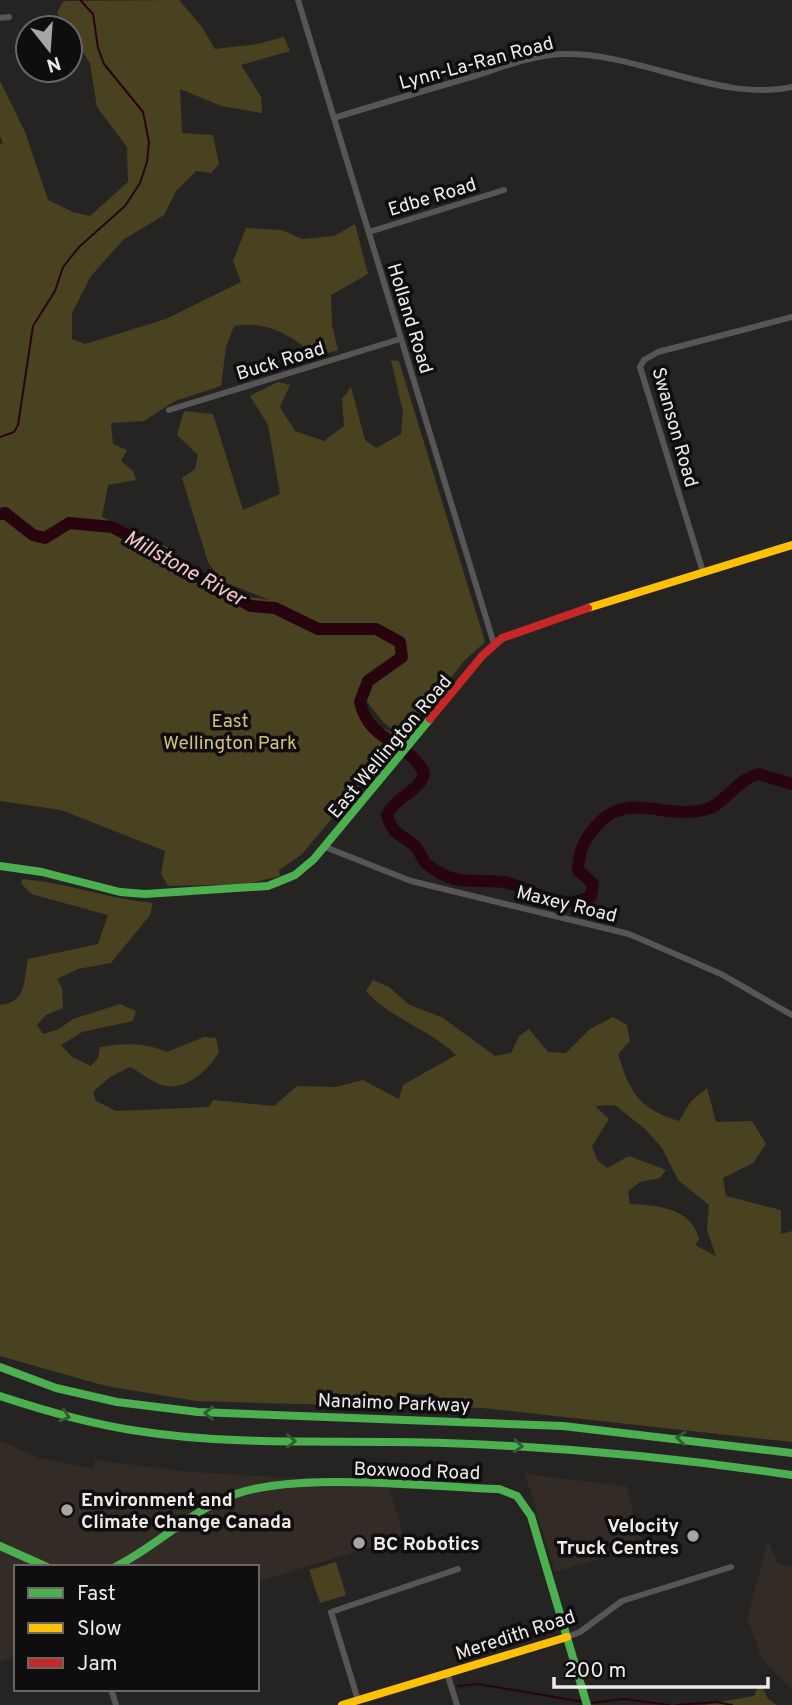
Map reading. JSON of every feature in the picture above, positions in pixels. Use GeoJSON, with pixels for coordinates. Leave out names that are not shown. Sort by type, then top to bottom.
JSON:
{"type":"FeatureCollection","features":[{"type":"Feature","properties":{"kind":"main road","name":"East Wellington Road"},"geometry":{"type":"LineString","coordinates":[[0,866],[42,872],[128,893],[268,886],[291,877],[307,867],[325,847],[494,644],[514,631],[792,545]]}},
{"type":"Feature","properties":{"kind":"main road","name":"Nanaimo Parkway"},"geometry":{"type":"LineString","coordinates":[[0,1367],[56,1388],[198,1412],[563,1426],[792,1453]]}},
{"type":"Feature","properties":{"kind":"main road","name":"Nanaimo Parkway"},"geometry":{"type":"LineString","coordinates":[[0,1396],[77,1419],[157,1434],[239,1441],[514,1446],[731,1466],[792,1475]]}},
{"type":"Feature","properties":{"kind":"main road"},"geometry":{"type":"LineString","coordinates":[[748,1447],[792,1447]]}},
{"type":"Feature","properties":{"kind":"main road"},"geometry":{"type":"LineString","coordinates":[[731,1466],[792,1482]]}},
{"type":"Feature","properties":{"kind":"main road","name":"Boxwood Road"},"geometry":{"type":"LineString","coordinates":[[118,1565],[199,1510],[235,1494],[259,1488],[328,1483],[499,1489],[517,1496],[528,1510],[587,1705]]}},
{"type":"Feature","properties":{"kind":"main road"},"geometry":{"type":"LineString","coordinates":[[0,1546],[43,1565]]}},
{"type":"Feature","properties":{"kind":"main road","name":"Meredith Road"},"geometry":{"type":"LineString","coordinates":[[342,1705],[567,1637]]}},
{"type":"Feature","properties":{"kind":"street","name":"Holland Road"},"geometry":{"type":"LineString","coordinates":[[298,0],[494,644]]}},
{"type":"Feature","properties":{"kind":"street"},"geometry":{"type":"LineString","coordinates":[[0,18],[9,17]]}},
{"type":"Feature","properties":{"kind":"street","name":"Lynn-La-Ran Road"},"geometry":{"type":"LineString","coordinates":[[334,118],[517,63],[564,54],[606,57],[733,87],[763,91],[792,88]]}},
{"type":"Feature","properties":{"kind":"street","name":"Edbe Road"},"geometry":{"type":"LineString","coordinates":[[369,232],[504,190]]}},
{"type":"Feature","properties":{"kind":"street","name":"Swanson Road"},"geometry":{"type":"LineString","coordinates":[[703,572],[640,367],[648,356],[658,352],[792,317]]}},
{"type":"Feature","properties":{"kind":"street","name":"Buck Road"},"geometry":{"type":"LineString","coordinates":[[169,410],[400,339]]}},
{"type":"Feature","properties":{"kind":"street","name":"Maxey Road"},"geometry":{"type":"LineString","coordinates":[[325,847],[411,881],[629,934],[712,969],[792,1015]]}},
{"type":"Feature","properties":{"kind":"street","name":"Meredith Road"},"geometry":{"type":"LineString","coordinates":[[567,1637],[580,1632],[622,1601],[731,1567]]}},
{"type":"Feature","properties":{"kind":"street"},"geometry":{"type":"LineString","coordinates":[[358,1700],[331,1612],[458,1569]]}},
{"type":"Feature","properties":{"kind":"street"},"geometry":{"type":"LineString","coordinates":[[447,1673],[457,1705]]}},
{"type":"Feature","properties":{"kind":"shaded area"},"geometry":{"type":"Polygon","coordinates":[[[0,1441],[40,1458],[94,1469],[95,1460],[192,1472],[388,1484],[404,1537],[259,1581],[259,1565],[14,1565],[14,1658],[0,1662],[0,1441]]]}},
{"type":"Feature","properties":{"kind":"shaded area"},"geometry":{"type":"Polygon","coordinates":[[[525,1474],[626,1486],[643,1546],[555,1572],[525,1474]]]}},
{"type":"Feature","properties":{"kind":"shaded area"},"geometry":{"type":"Polygon","coordinates":[[[768,1541],[778,1564],[792,1567],[792,1690],[762,1659],[747,1618],[768,1541]]]}},
{"type":"Feature","properties":{"kind":"green space","name":"East Wellington Park"},"geometry":{"type":"Polygon","coordinates":[[[179,0],[202,27],[215,49],[258,44],[284,37],[290,51],[241,65],[261,97],[262,113],[221,106],[180,89],[182,133],[213,135],[219,164],[211,173],[196,171],[176,191],[164,215],[123,240],[91,276],[72,313],[72,339],[85,344],[166,319],[241,282],[233,261],[246,228],[281,230],[303,239],[334,236],[355,224],[368,274],[331,295],[332,325],[338,350],[315,357],[298,342],[278,331],[256,325],[234,326],[226,347],[221,386],[175,401],[144,421],[111,423],[113,444],[127,450],[121,461],[133,471],[136,480],[108,485],[102,517],[169,548],[189,572],[216,580],[240,596],[270,600],[221,581],[208,562],[182,478],[195,469],[198,455],[177,435],[184,411],[213,414],[243,510],[280,494],[268,425],[250,396],[278,382],[290,385],[280,407],[295,431],[324,441],[344,426],[342,399],[351,387],[365,440],[376,448],[401,434],[403,412],[391,360],[399,361],[485,642],[465,660],[403,738],[383,722],[361,694],[370,721],[396,735],[366,770],[359,786],[302,854],[279,870],[280,876],[247,884],[168,886],[161,874],[165,851],[61,810],[0,801],[0,144],[3,143],[0,136],[0,81],[25,132],[48,200],[73,212],[90,216],[128,182],[127,147],[97,107],[90,63],[84,54],[84,14],[58,14],[63,1],[179,0]]]}},
{"type":"Feature","properties":{"kind":"green space"},"geometry":{"type":"Polygon","coordinates":[[[23,879],[40,881],[153,903],[150,915],[111,963],[78,969],[57,979],[62,988],[63,1008],[46,1015],[37,1025],[43,1034],[59,1029],[73,1019],[120,1004],[136,1011],[133,1021],[82,1032],[61,1045],[72,1057],[91,1066],[98,1058],[100,1047],[134,1044],[167,1052],[204,1037],[216,1038],[219,1052],[202,1073],[186,1083],[177,1086],[159,1084],[130,1067],[110,1077],[93,1092],[96,1101],[116,1111],[209,1107],[213,1100],[274,1106],[297,1086],[335,1087],[363,1080],[399,1099],[403,1085],[456,1055],[376,1001],[366,991],[373,980],[389,987],[408,1004],[443,1018],[495,1056],[511,1053],[519,1036],[529,1029],[548,1052],[566,1053],[590,1029],[613,1017],[627,1025],[630,1041],[618,1054],[632,1090],[646,1105],[679,1121],[691,1101],[707,1088],[716,1122],[752,1121],[766,1144],[753,1163],[723,1178],[726,1196],[781,1210],[781,1234],[792,1231],[792,1442],[482,1408],[445,1407],[437,1395],[404,1394],[377,1402],[336,1405],[196,1401],[106,1386],[0,1356],[0,1005],[15,1000],[20,995],[28,959],[98,944],[108,915],[31,894],[21,883],[23,879]],[[615,1105],[595,1106],[609,1119],[592,1146],[597,1160],[607,1168],[629,1156],[666,1170],[660,1178],[640,1182],[628,1191],[630,1204],[661,1207],[681,1215],[695,1229],[699,1239],[695,1245],[716,1256],[707,1230],[709,1205],[678,1180],[662,1148],[645,1129],[615,1105]]]}},
{"type":"Feature","properties":{"kind":"green space"},"geometry":{"type":"Polygon","coordinates":[[[336,1562],[346,1595],[320,1603],[309,1570],[336,1562]]]}},
{"type":"Feature","properties":{"kind":"green space"},"geometry":{"type":"Polygon","coordinates":[[[760,1683],[768,1699],[777,1705],[704,1705],[754,1696],[760,1683]]]}},
{"type":"Feature","properties":{"kind":"waterway"},"geometry":{"type":"LineString","coordinates":[[0,437],[14,432],[18,425],[33,326],[55,291],[63,267],[79,247],[125,206],[140,183],[147,162],[149,142],[143,112],[104,64],[98,48],[93,14],[80,0]]}},
{"type":"Feature","properties":{"kind":"waterway","name":"Millstone River"},"geometry":{"type":"LineString","coordinates":[[0,514],[5,513],[33,535],[45,538],[69,523],[112,527],[162,553],[180,570],[192,573],[251,606],[275,608],[318,629],[376,629],[400,642],[402,657],[368,681],[360,702],[372,726],[409,754],[424,773],[418,784],[391,808],[387,815],[390,822],[395,831],[415,846],[427,864],[447,876],[504,882],[557,901],[579,901],[591,896],[593,884],[578,870],[582,849],[589,836],[605,818],[618,810],[646,808],[691,812],[707,809],[744,781],[759,774],[792,784]]}},
{"type":"Feature","properties":{"kind":"waterway"},"geometry":{"type":"LineString","coordinates":[[458,1686],[478,1684],[584,1702]]}},
{"type":"Feature","properties":{"kind":"waterway"},"geometry":{"type":"LineString","coordinates":[[590,1703],[624,1699],[670,1705]]}},
{"type":"Feature","properties":{"kind":"waterway"},"geometry":{"type":"LineString","coordinates":[[676,1705],[716,1702],[732,1705]]}},
{"type":"Feature","properties":{"kind":"traffic: fast"},"geometry":{"type":"LineString","coordinates":[[0,866],[42,872],[120,892],[145,894],[268,886],[295,875],[314,859],[430,719]]}},
{"type":"Feature","properties":{"kind":"traffic: fast"},"geometry":{"type":"LineString","coordinates":[[0,1367],[56,1388],[117,1402],[198,1412],[563,1426],[792,1453]]}},
{"type":"Feature","properties":{"kind":"traffic: fast"},"geometry":{"type":"LineString","coordinates":[[0,1396],[86,1421],[176,1436],[253,1441],[407,1442],[532,1447],[662,1458],[792,1475]]}},
{"type":"Feature","properties":{"kind":"traffic: fast"},"geometry":{"type":"LineString","coordinates":[[119,1565],[202,1510],[233,1495],[260,1488],[291,1484],[363,1482],[499,1489],[517,1496],[531,1516],[587,1705]]}},
{"type":"Feature","properties":{"kind":"traffic: fast"},"geometry":{"type":"LineString","coordinates":[[0,1546],[43,1565]]}},
{"type":"Feature","properties":{"kind":"traffic: slow"},"geometry":{"type":"LineString","coordinates":[[588,608],[792,545]]}},
{"type":"Feature","properties":{"kind":"traffic: slow"},"geometry":{"type":"LineString","coordinates":[[342,1705],[567,1637]]}},
{"type":"Feature","properties":{"kind":"traffic: jam"},"geometry":{"type":"LineString","coordinates":[[430,719],[482,656],[502,638],[588,608]]}},
{"type":"Feature","properties":{"kind":"place","name":"Environment and Climate Change Canada"},"geometry":{"type":"Point","coordinates":[67,1510]}},
{"type":"Feature","properties":{"kind":"place","name":"Velocity Truck Centres"},"geometry":{"type":"Point","coordinates":[693,1536]}},
{"type":"Feature","properties":{"kind":"place","name":"BC Robotics"},"geometry":{"type":"Point","coordinates":[359,1543]}}]}
